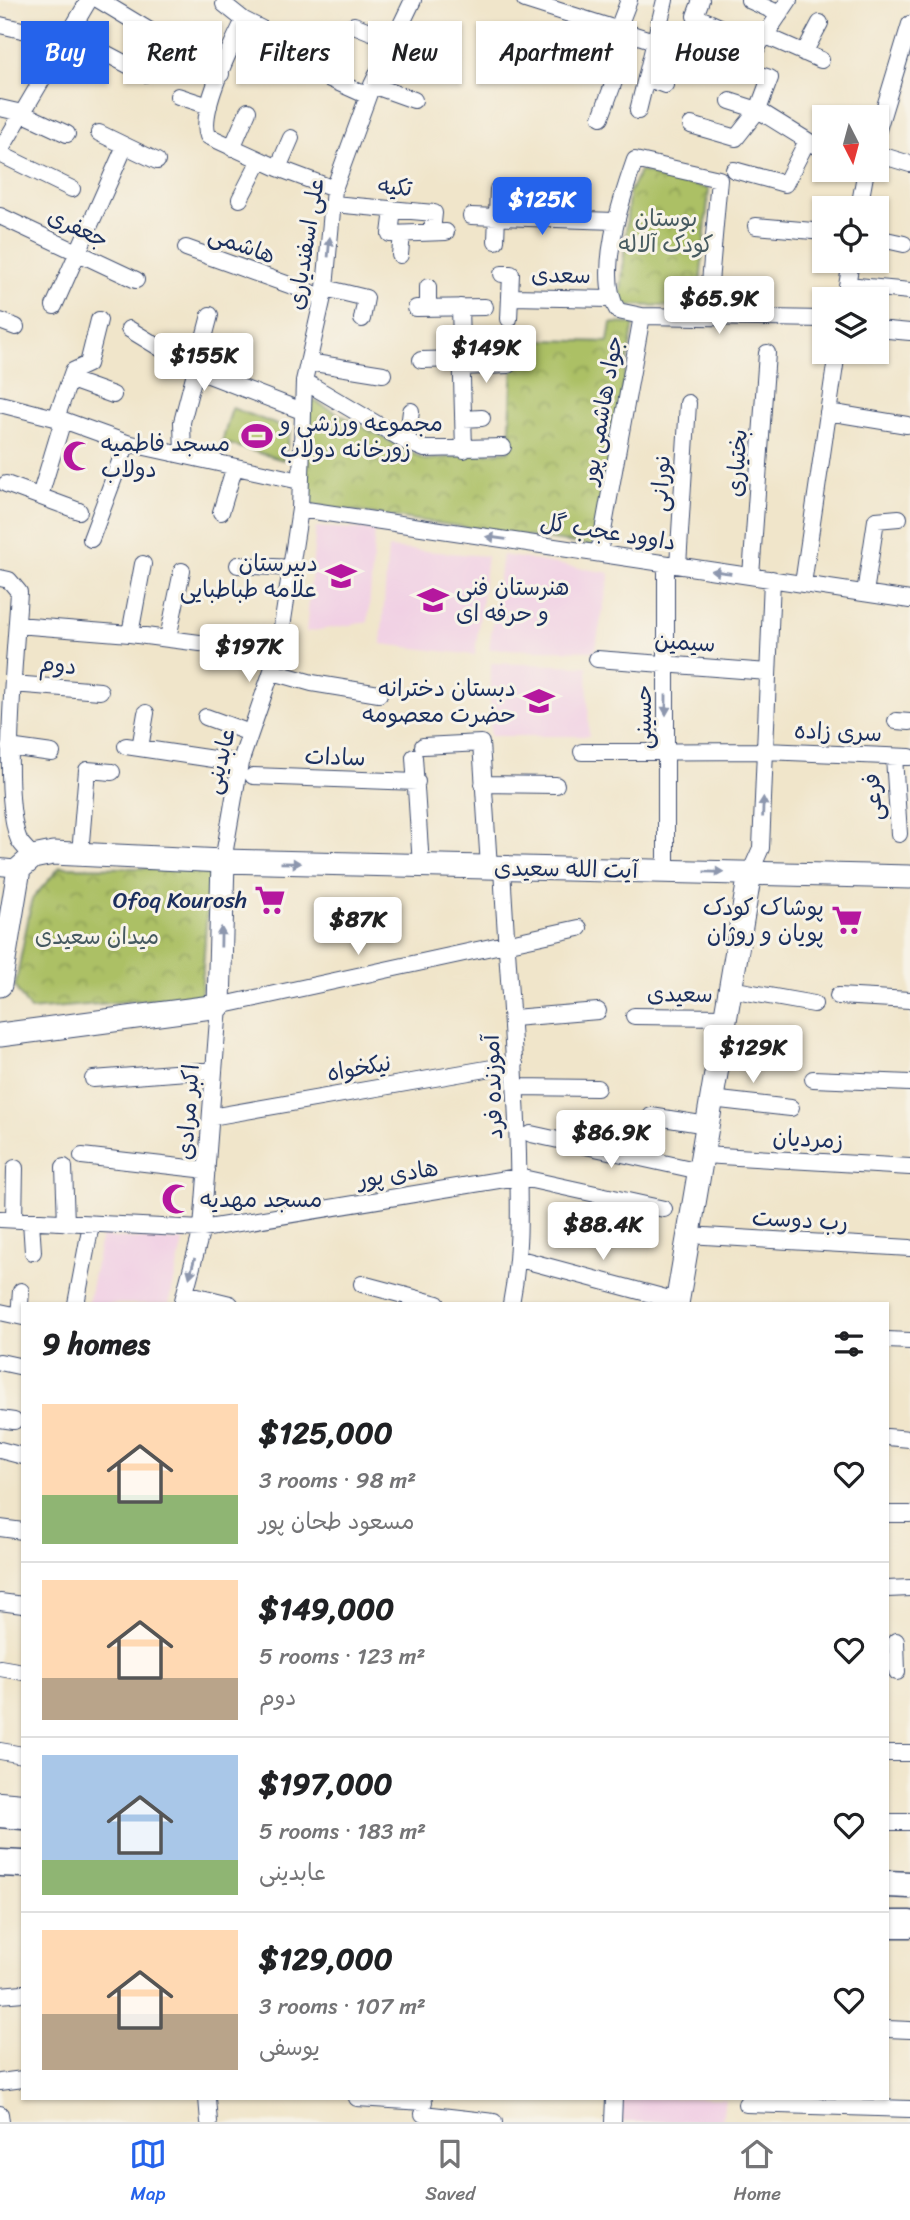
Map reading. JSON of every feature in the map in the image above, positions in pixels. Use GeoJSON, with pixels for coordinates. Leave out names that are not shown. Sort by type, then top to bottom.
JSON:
{"type":"FeatureCollection","features":[{"type":"Feature","properties":{"kind":"highway"},"geometry":{"type":"LineString","coordinates":[[0,1814],[21,1816]]}},
{"type":"Feature","properties":{"kind":"highway"},"geometry":{"type":"LineString","coordinates":[[0,1832],[21,1832]]}},
{"type":"Feature","properties":{"kind":"highway"},"geometry":{"type":"LineString","coordinates":[[0,1863],[21,1864]]}},
{"type":"Feature","properties":{"kind":"highway"},"geometry":{"type":"LineString","coordinates":[[0,1882],[21,1881]]}},
{"type":"Feature","properties":{"kind":"highway"},"geometry":{"type":"LineString","coordinates":[[889,1884],[910,1885]]}},
{"type":"Feature","properties":{"kind":"highway"},"geometry":{"type":"LineString","coordinates":[[889,1924],[910,1924]]}},
{"type":"Feature","properties":{"kind":"main road","name":"آیت الله سعیدی"},"geometry":{"type":"LineString","coordinates":[[17,864],[80,854],[223,862],[910,877]]}},
{"type":"Feature","properties":{"kind":"main road"},"geometry":{"type":"LineString","coordinates":[[0,1035],[219,1006],[223,862]]}},
{"type":"Feature","properties":{"kind":"main road"},"geometry":{"type":"LineString","coordinates":[[1,973],[6,898],[17,864]]}},
{"type":"Feature","properties":{"kind":"main road"},"geometry":{"type":"LineString","coordinates":[[677,1302],[750,873]]}},
{"type":"Feature","properties":{"kind":"street"},"geometry":{"type":"LineString","coordinates":[[77,21],[89,0]]}},
{"type":"Feature","properties":{"kind":"street"},"geometry":{"type":"LineString","coordinates":[[99,0],[134,21]]}},
{"type":"Feature","properties":{"kind":"street","name":"علی اسفندیاری"},"geometry":{"type":"LineString","coordinates":[[401,21],[412,0]]}},
{"type":"Feature","properties":{"kind":"street"},"geometry":{"type":"LineString","coordinates":[[526,0],[573,8],[600,21]]}},
{"type":"Feature","properties":{"kind":"street"},"geometry":{"type":"LineString","coordinates":[[626,21],[629,0]]}},
{"type":"Feature","properties":{"kind":"street"},"geometry":{"type":"LineString","coordinates":[[660,21],[664,0]]}},
{"type":"Feature","properties":{"kind":"street"},"geometry":{"type":"LineString","coordinates":[[701,0],[695,16],[706,21]]}},
{"type":"Feature","properties":{"kind":"street"},"geometry":{"type":"LineString","coordinates":[[750,0],[780,15]]}},
{"type":"Feature","properties":{"kind":"street"},"geometry":{"type":"LineString","coordinates":[[789,0],[765,36],[821,60]]}},
{"type":"Feature","properties":{"kind":"street"},"geometry":{"type":"LineString","coordinates":[[222,71],[244,20],[224,4]]}},
{"type":"Feature","properties":{"kind":"street"},"geometry":{"type":"LineString","coordinates":[[804,53],[820,23]]}},
{"type":"Feature","properties":{"kind":"street"},"geometry":{"type":"LineString","coordinates":[[889,105],[904,68],[910,24]]}},
{"type":"Feature","properties":{"kind":"street"},"geometry":{"type":"LineString","coordinates":[[0,25],[21,29]]}},
{"type":"Feature","properties":{"kind":"street"},"geometry":{"type":"LineString","coordinates":[[354,25],[368,31]]}},
{"type":"Feature","properties":{"kind":"street"},"geometry":{"type":"LineString","coordinates":[[638,111],[651,59]]}},
{"type":"Feature","properties":{"kind":"street"},"geometry":{"type":"LineString","coordinates":[[691,125],[736,138],[758,110],[769,78],[764,76]]}},
{"type":"Feature","properties":{"kind":"street"},"geometry":{"type":"LineString","coordinates":[[646,78],[665,85]]}},
{"type":"Feature","properties":{"kind":"street"},"geometry":{"type":"LineString","coordinates":[[40,84],[0,152],[72,189]]}},
{"type":"Feature","properties":{"kind":"street"},"geometry":{"type":"LineString","coordinates":[[178,96],[209,106],[217,84]]}},
{"type":"Feature","properties":{"kind":"street"},"geometry":{"type":"LineString","coordinates":[[351,84],[414,100]]}},
{"type":"Feature","properties":{"kind":"street","name":"علی اسفندیاری"},"geometry":{"type":"LineString","coordinates":[[300,509],[304,381],[324,292],[333,197],[373,84]]}},
{"type":"Feature","properties":{"kind":"street"},"geometry":{"type":"LineString","coordinates":[[601,117],[610,84]]}},
{"type":"Feature","properties":{"kind":"street"},"geometry":{"type":"LineString","coordinates":[[730,101],[758,110],[812,144]]}},
{"type":"Feature","properties":{"kind":"street","name":"تکیه"},"geometry":{"type":"LineString","coordinates":[[209,106],[204,126],[208,136],[333,197],[393,211],[434,213],[439,232],[402,234]]}},
{"type":"Feature","properties":{"kind":"street"},"geometry":{"type":"LineString","coordinates":[[0,108],[22,113],[67,134]]}},
{"type":"Feature","properties":{"kind":"street"},"geometry":{"type":"LineString","coordinates":[[232,148],[248,111]]}},
{"type":"Feature","properties":{"kind":"street"},"geometry":{"type":"LineString","coordinates":[[99,133],[157,161]]}},
{"type":"Feature","properties":{"kind":"street"},"geometry":{"type":"LineString","coordinates":[[278,168],[290,138]]}},
{"type":"Feature","properties":{"kind":"street"},"geometry":{"type":"LineString","coordinates":[[734,170],[785,184],[807,141]]}},
{"type":"Feature","properties":{"kind":"street"},"geometry":{"type":"LineString","coordinates":[[54,306],[125,146]]}},
{"type":"Feature","properties":{"kind":"street"},"geometry":{"type":"LineString","coordinates":[[889,158],[910,164]]}},
{"type":"Feature","properties":{"kind":"street"},"geometry":{"type":"LineString","coordinates":[[240,199],[260,160]]}},
{"type":"Feature","properties":{"kind":"street"},"geometry":{"type":"LineString","coordinates":[[614,305],[614,221],[635,160],[719,179],[707,317]]}},
{"type":"Feature","properties":{"kind":"street"},"geometry":{"type":"LineString","coordinates":[[496,241],[498,189]]}},
{"type":"Feature","properties":{"kind":"street"},"geometry":{"type":"LineString","coordinates":[[536,218],[538,190]]}},
{"type":"Feature","properties":{"kind":"street"},"geometry":{"type":"LineString","coordinates":[[555,219],[556,190]]}},
{"type":"Feature","properties":{"kind":"street"},"geometry":{"type":"LineString","coordinates":[[393,211],[390,234],[402,234],[400,255]]}},
{"type":"Feature","properties":{"kind":"street","name":"جعفری"},"geometry":{"type":"LineString","coordinates":[[0,216],[136,280]]}},
{"type":"Feature","properties":{"kind":"street"},"geometry":{"type":"LineString","coordinates":[[471,216],[614,221]]}},
{"type":"Feature","properties":{"kind":"street"},"geometry":{"type":"LineString","coordinates":[[756,226],[812,231]]}},
{"type":"Feature","properties":{"kind":"street"},"geometry":{"type":"LineString","coordinates":[[889,241],[904,244]]}},
{"type":"Feature","properties":{"kind":"street","name":"هاشمی"},"geometry":{"type":"LineString","coordinates":[[186,248],[324,292],[366,298],[362,319]]}},
{"type":"Feature","properties":{"kind":"street"},"geometry":{"type":"LineString","coordinates":[[502,274],[511,274],[509,319]]}},
{"type":"Feature","properties":{"kind":"street"},"geometry":{"type":"LineString","coordinates":[[428,287],[422,308],[485,307]]}},
{"type":"Feature","properties":{"kind":"street"},"geometry":{"type":"LineString","coordinates":[[889,291],[910,291]]}},
{"type":"Feature","properties":{"kind":"street","name":"سعدی"},"geometry":{"type":"LineString","coordinates":[[512,297],[614,305],[642,316],[812,319]]}},
{"type":"Feature","properties":{"kind":"street"},"geometry":{"type":"LineString","coordinates":[[460,307],[464,450]]}},
{"type":"Feature","properties":{"kind":"street"},"geometry":{"type":"LineString","coordinates":[[183,455],[183,422],[210,315]]}},
{"type":"Feature","properties":{"kind":"street","name":"جواد هاشمی پور"},"geometry":{"type":"LineString","coordinates":[[599,554],[642,316]]}},
{"type":"Feature","properties":{"kind":"street"},"geometry":{"type":"LineString","coordinates":[[40,496],[73,371],[88,364],[99,320]]}},
{"type":"Feature","properties":{"kind":"street"},"geometry":{"type":"LineString","coordinates":[[0,321],[16,327]]}},
{"type":"Feature","properties":{"kind":"street"},"geometry":{"type":"LineString","coordinates":[[129,329],[196,370],[302,411]]}},
{"type":"Feature","properties":{"kind":"street"},"geometry":{"type":"LineString","coordinates":[[889,330],[910,332]]}},
{"type":"Feature","properties":{"kind":"street","name":"بختیاری"},"geometry":{"type":"LineString","coordinates":[[751,576],[767,353]]}},
{"type":"Feature","properties":{"kind":"street"},"geometry":{"type":"LineString","coordinates":[[421,360],[508,365]]}},
{"type":"Feature","properties":{"kind":"street"},"geometry":{"type":"LineString","coordinates":[[308,362],[383,374]]}},
{"type":"Feature","properties":{"kind":"street"},"geometry":{"type":"LineString","coordinates":[[803,584],[835,364]]}},
{"type":"Feature","properties":{"kind":"street"},"geometry":{"type":"LineString","coordinates":[[71,380],[113,395]]}},
{"type":"Feature","properties":{"kind":"street"},"geometry":{"type":"LineString","coordinates":[[304,381],[407,442],[425,449],[503,447]]}},
{"type":"Feature","properties":{"kind":"street","name":"نورانی"},"geometry":{"type":"LineString","coordinates":[[672,565],[688,403]]}},
{"type":"Feature","properties":{"kind":"street"},"geometry":{"type":"LineString","coordinates":[[0,404],[60,419],[127,443],[234,469],[300,481]]}},
{"type":"Feature","properties":{"kind":"street"},"geometry":{"type":"LineString","coordinates":[[407,442],[411,411]]}},
{"type":"Feature","properties":{"kind":"street"},"geometry":{"type":"LineString","coordinates":[[828,412],[907,425]]}},
{"type":"Feature","properties":{"kind":"street"},"geometry":{"type":"LineString","coordinates":[[463,419],[482,418]]}},
{"type":"Feature","properties":{"kind":"street"},"geometry":{"type":"LineString","coordinates":[[91,539],[127,443]]}},
{"type":"Feature","properties":{"kind":"street"},"geometry":{"type":"LineString","coordinates":[[221,512],[234,469]]}},
{"type":"Feature","properties":{"kind":"street"},"geometry":{"type":"LineString","coordinates":[[6,484],[79,511]]}},
{"type":"Feature","properties":{"kind":"street","name":"داوود عجب گل"},"geometry":{"type":"LineString","coordinates":[[300,509],[910,600]]}},
{"type":"Feature","properties":{"kind":"street","name":"عابدینی"},"geometry":{"type":"LineString","coordinates":[[223,862],[240,763],[278,653],[300,509]]}},
{"type":"Feature","properties":{"kind":"street"},"geometry":{"type":"LineString","coordinates":[[864,593],[876,520],[899,518]]}},
{"type":"Feature","properties":{"kind":"street"},"geometry":{"type":"LineString","coordinates":[[130,634],[144,564]]}},
{"type":"Feature","properties":{"kind":"street"},"geometry":{"type":"LineString","coordinates":[[238,565],[292,568]]}},
{"type":"Feature","properties":{"kind":"street","name":"حسینی"},"geometry":{"type":"LineString","coordinates":[[666,871],[666,662],[672,565]]}},
{"type":"Feature","properties":{"kind":"street"},"geometry":{"type":"LineString","coordinates":[[168,638],[182,570]]}},
{"type":"Feature","properties":{"kind":"street"},"geometry":{"type":"LineString","coordinates":[[0,578],[9,580],[19,592],[17,625],[7,661],[13,684],[5,801],[19,839],[17,864]]}},
{"type":"Feature","properties":{"kind":"street"},"geometry":{"type":"LineString","coordinates":[[750,873],[761,848],[772,579]]}},
{"type":"Feature","properties":{"kind":"street"},"geometry":{"type":"LineString","coordinates":[[17,625],[168,638],[278,653]]}},
{"type":"Feature","properties":{"kind":"street","name":"سیمین"},"geometry":{"type":"LineString","coordinates":[[597,659],[666,662],[768,672]]}},
{"type":"Feature","properties":{"kind":"street"},"geometry":{"type":"LineString","coordinates":[[273,672],[312,683],[379,694]]}},
{"type":"Feature","properties":{"kind":"street","name":"دوم"},"geometry":{"type":"LineString","coordinates":[[13,684],[100,691]]}},
{"type":"Feature","properties":{"kind":"street"},"geometry":{"type":"LineString","coordinates":[[146,713],[133,747],[240,763]]}},
{"type":"Feature","properties":{"kind":"street"},"geometry":{"type":"LineString","coordinates":[[206,717],[250,733]]}},
{"type":"Feature","properties":{"kind":"street","name":"آموزنده فرد"},"geometry":{"type":"LineString","coordinates":[[417,782],[419,752],[481,743],[483,784],[506,944],[513,1018],[520,1259],[511,1302]]}},
{"type":"Feature","properties":{"kind":"street","name":"سری زاده"},"geometry":{"type":"LineString","coordinates":[[582,752],[765,751],[902,757]]}},
{"type":"Feature","properties":{"kind":"street"},"geometry":{"type":"LineString","coordinates":[[6,756],[52,753]]}},
{"type":"Feature","properties":{"kind":"street","name":"فرعی"},"geometry":{"type":"LineString","coordinates":[[899,834],[902,757]]}},
{"type":"Feature","properties":{"kind":"street"},"geometry":{"type":"LineString","coordinates":[[80,854],[87,770],[112,772]]}},
{"type":"Feature","properties":{"kind":"street","name":"سادات"},"geometry":{"type":"LineString","coordinates":[[253,776],[290,786],[334,788],[379,788],[417,782]]}},
{"type":"Feature","properties":{"kind":"street"},"geometry":{"type":"LineString","coordinates":[[417,782],[421,866]]}},
{"type":"Feature","properties":{"kind":"street"},"geometry":{"type":"LineString","coordinates":[[483,784],[556,785]]}},
{"type":"Feature","properties":{"kind":"street"},"geometry":{"type":"LineString","coordinates":[[219,1006],[579,928]]}},
{"type":"Feature","properties":{"kind":"street"},"geometry":{"type":"LineString","coordinates":[[730,989],[814,1004]]}},
{"type":"Feature","properties":{"kind":"street"},"geometry":{"type":"LineString","coordinates":[[838,996],[910,1000]]}},
{"type":"Feature","properties":{"kind":"street","name":"اکبر مرادی"},"geometry":{"type":"LineString","coordinates":[[184,1298],[202,1229],[219,1006]]}},
{"type":"Feature","properties":{"kind":"street"},"geometry":{"type":"LineString","coordinates":[[513,1018],[598,1010]]}},
{"type":"Feature","properties":{"kind":"street","name":"سعیدی"},"geometry":{"type":"LineString","coordinates":[[634,1016],[725,1017]]}},
{"type":"Feature","properties":{"kind":"street","name":"نیکخواه"},"geometry":{"type":"LineString","coordinates":[[211,1117],[515,1064]]}},
{"type":"Feature","properties":{"kind":"street"},"geometry":{"type":"LineString","coordinates":[[93,1079],[214,1070]]}},
{"type":"Feature","properties":{"kind":"street"},"geometry":{"type":"LineString","coordinates":[[813,1079],[910,1083]]}},
{"type":"Feature","properties":{"kind":"street"},"geometry":{"type":"LineString","coordinates":[[516,1087],[597,1088]]}},
{"type":"Feature","properties":{"kind":"street"},"geometry":{"type":"LineString","coordinates":[[712,1099],[790,1108]]}},
{"type":"Feature","properties":{"kind":"street"},"geometry":{"type":"LineString","coordinates":[[651,1116],[707,1125]]}},
{"type":"Feature","properties":{"kind":"street","name":"زمردیان"},"geometry":{"type":"LineString","coordinates":[[531,1134],[701,1163],[910,1167]]}},
{"type":"Feature","properties":{"kind":"street"},"geometry":{"type":"LineString","coordinates":[[82,1156],[207,1170]]}},
{"type":"Feature","properties":{"kind":"street"},"geometry":{"type":"LineString","coordinates":[[64,1167],[66,1223]]}},
{"type":"Feature","properties":{"kind":"street"},"geometry":{"type":"LineString","coordinates":[[7,1220],[15,1168]]}},
{"type":"Feature","properties":{"kind":"street"},"geometry":{"type":"LineString","coordinates":[[518,1177],[664,1209]]}},
{"type":"Feature","properties":{"kind":"street","name":"هادی پور"},"geometry":{"type":"LineString","coordinates":[[7,1220],[202,1229],[518,1177]]}},
{"type":"Feature","properties":{"kind":"street"},"geometry":{"type":"LineString","coordinates":[[31,1221],[33,1252]]}},
{"type":"Feature","properties":{"kind":"street"},"geometry":{"type":"LineString","coordinates":[[76,1302],[91,1224]]}},
{"type":"Feature","properties":{"kind":"street","name":"رب دوست"},"geometry":{"type":"LineString","coordinates":[[688,1235],[910,1248]]}},
{"type":"Feature","properties":{"kind":"street"},"geometry":{"type":"LineString","coordinates":[[520,1259],[677,1302]]}},
{"type":"Feature","properties":{"kind":"street"},"geometry":{"type":"LineString","coordinates":[[362,1284],[430,1302]]}},
{"type":"Feature","properties":{"kind":"street"},"geometry":{"type":"LineString","coordinates":[[0,1312],[21,1316],[21,1290]]}},
{"type":"Feature","properties":{"kind":"street"},"geometry":{"type":"LineString","coordinates":[[184,1298],[215,1302]]}},
{"type":"Feature","properties":{"kind":"street"},"geometry":{"type":"LineString","coordinates":[[889,1340],[910,1341]]}},
{"type":"Feature","properties":{"kind":"street"},"geometry":{"type":"LineString","coordinates":[[0,1363],[21,1367]]}},
{"type":"Feature","properties":{"kind":"street"},"geometry":{"type":"LineString","coordinates":[[889,1437],[910,1439]]}},
{"type":"Feature","properties":{"kind":"street"},"geometry":{"type":"LineString","coordinates":[[0,1450],[21,1455]]}},
{"type":"Feature","properties":{"kind":"street"},"geometry":{"type":"LineString","coordinates":[[889,1514],[910,1514]]}},
{"type":"Feature","properties":{"kind":"street"},"geometry":{"type":"LineString","coordinates":[[0,1528],[21,1531]]}},
{"type":"Feature","properties":{"kind":"street"},"geometry":{"type":"LineString","coordinates":[[889,1589],[910,1588]]}},
{"type":"Feature","properties":{"kind":"street"},"geometry":{"type":"LineString","coordinates":[[0,1602],[21,1605]]}},
{"type":"Feature","properties":{"kind":"street"},"geometry":{"type":"LineString","coordinates":[[896,1641],[898,1672]]}},
{"type":"Feature","properties":{"kind":"street"},"geometry":{"type":"LineString","coordinates":[[0,1668],[21,1672]]}},
{"type":"Feature","properties":{"kind":"street"},"geometry":{"type":"LineString","coordinates":[[0,1751],[21,1755]]}},
{"type":"Feature","properties":{"kind":"street"},"geometry":{"type":"LineString","coordinates":[[889,1753],[910,1753]]}},
{"type":"Feature","properties":{"kind":"street"},"geometry":{"type":"LineString","coordinates":[[0,1800],[21,1802]]}},
{"type":"Feature","properties":{"kind":"street"},"geometry":{"type":"LineString","coordinates":[[889,1822],[910,1822]]}},
{"type":"Feature","properties":{"kind":"street"},"geometry":{"type":"LineString","coordinates":[[0,1996],[21,1993]]}},
{"type":"Feature","properties":{"kind":"street"},"geometry":{"type":"LineString","coordinates":[[889,2029],[910,2029]]}},
{"type":"Feature","properties":{"kind":"street"},"geometry":{"type":"LineString","coordinates":[[0,2082],[21,2079]]}},
{"type":"Feature","properties":{"kind":"street"},"geometry":{"type":"LineString","coordinates":[[207,2100],[209,2122]]}},
{"type":"Feature","properties":{"kind":"street"},"geometry":{"type":"LineString","coordinates":[[369,2100],[494,2122]]}},
{"type":"Feature","properties":{"kind":"street"},"geometry":{"type":"LineString","coordinates":[[613,2122],[614,2100]]}},
{"type":"Feature","properties":{"kind":"street"},"geometry":{"type":"LineString","coordinates":[[746,2105],[910,2109]]}},
{"type":"Feature","properties":{"kind":"shaded area","name":"دبیرستان علامه طباطبایی"},"geometry":{"type":"Polygon","coordinates":[[[316,527],[375,530],[368,622],[306,632],[316,527]]]}},
{"type":"Feature","properties":{"kind":"shaded area","name":"هنرستان فنی و حرفه ای"},"geometry":{"type":"Polygon","coordinates":[[[388,548],[487,556],[475,655],[381,644],[388,548]]]}},
{"type":"Feature","properties":{"kind":"shaded area"},"geometry":{"type":"Polygon","coordinates":[[[502,555],[610,573],[595,651],[489,649],[502,555]]]}},
{"type":"Feature","properties":{"kind":"shaded area","name":"دبستان دخترانه حضرت معصومه"},"geometry":{"type":"Polygon","coordinates":[[[491,663],[587,666],[589,736],[490,736],[491,663]]]}},
{"type":"Feature","properties":{"kind":"shaded area"},"geometry":{"type":"Polygon","coordinates":[[[101,1237],[183,1241],[169,1302],[88,1302],[101,1237]]]}},
{"type":"Feature","properties":{"kind":"shaded area"},"geometry":{"type":"Polygon","coordinates":[[[622,2100],[725,2100],[722,2122],[622,2122],[622,2100]]]}},
{"type":"Feature","properties":{"kind":"green space","name":"بوستان کودک آلاله"},"geometry":{"type":"Polygon","coordinates":[[[640,171],[709,189],[698,307],[620,305],[629,193],[640,171]]]}},
{"type":"Feature","properties":{"kind":"green space"},"geometry":{"type":"Polygon","coordinates":[[[611,323],[634,324],[594,546],[305,504],[305,396],[425,460],[509,451],[514,339],[608,342],[611,323]]]}},
{"type":"Feature","properties":{"kind":"green space","name":"مجموعه ورزشی و زورخانه دولاب"},"geometry":{"type":"Polygon","coordinates":[[[232,408],[291,430],[283,460],[222,442],[232,408]]]}},
{"type":"Feature","properties":{"kind":"green space","name":"میدان سعیدی"},"geometry":{"type":"Polygon","coordinates":[[[60,867],[210,869],[201,995],[30,1010],[15,987],[32,899],[60,867]]]}},
{"type":"Feature","properties":{"kind":"place","name":"مجموعه ورزشی و زورخانه دولاب"},"geometry":{"type":"Point","coordinates":[257,436]}},
{"type":"Feature","properties":{"kind":"place","name":"مسجد فاطمیه دولاب"},"geometry":{"type":"Point","coordinates":[78,456]}},
{"type":"Feature","properties":{"kind":"place","name":"دبیرستان علامه طباطبایی"},"geometry":{"type":"Point","coordinates":[341,576]}},
{"type":"Feature","properties":{"kind":"place","name":"هنرستان فنی و حرفه ای"},"geometry":{"type":"Point","coordinates":[433,600]}},
{"type":"Feature","properties":{"kind":"place","name":"دبستان دخترانه حضرت معصومه"},"geometry":{"type":"Point","coordinates":[539,701]}},
{"type":"Feature","properties":{"kind":"place","name":"Ofoq Kourosh"},"geometry":{"type":"Point","coordinates":[270,900]}},
{"type":"Feature","properties":{"kind":"place","name":"پوشاک کودک پویان و روژان"},"geometry":{"type":"Point","coordinates":[847,920]}},
{"type":"Feature","properties":{"kind":"place","name":"مسجد مهدیه"},"geometry":{"type":"Point","coordinates":[177,1199]}}]}
